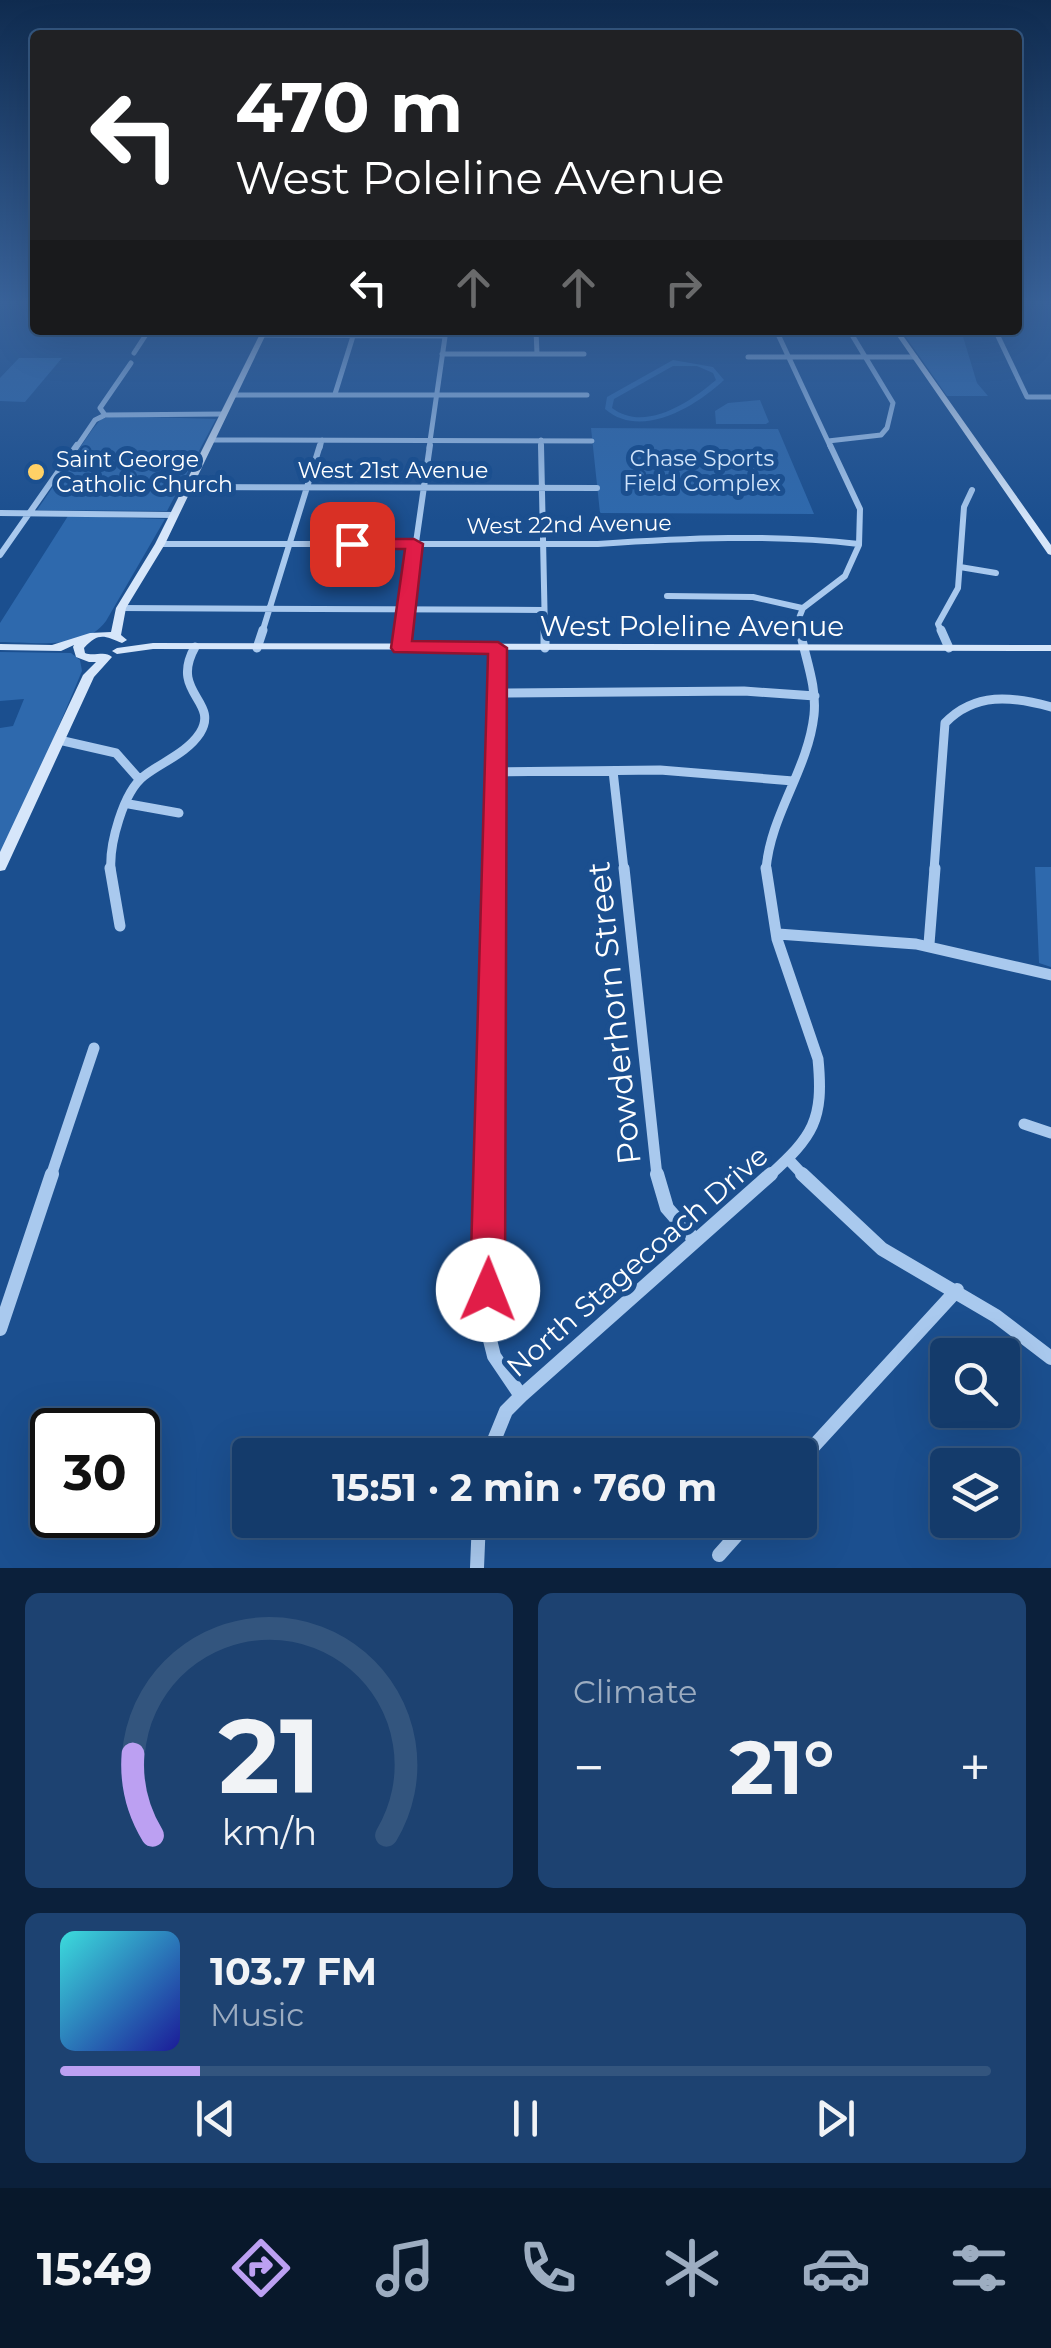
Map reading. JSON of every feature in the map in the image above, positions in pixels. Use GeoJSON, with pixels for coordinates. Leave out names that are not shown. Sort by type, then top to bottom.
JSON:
{"type":"FeatureCollection","features":[{"type":"Feature","properties":{"kind":"street"},"geometry":{"type":"LineString","coordinates":[[105,415],[100,408],[122,376]]}},
{"type":"Feature","properties":{"kind":"street"},"geometry":{"type":"LineString","coordinates":[[81,654],[92,636],[120,611],[160,544],[243,376]]}},
{"type":"Feature","properties":{"kind":"street"},"geometry":{"type":"LineString","coordinates":[[335,394],[341,376]]}},
{"type":"Feature","properties":{"kind":"street"},"geometry":{"type":"LineString","coordinates":[[401,648],[439,376]]}},
{"type":"Feature","properties":{"kind":"street"},"geometry":{"type":"LineString","coordinates":[[666,596],[752,597],[802,608],[850,573],[858,544],[860,509],[799,376]]}},
{"type":"Feature","properties":{"kind":"street"},"geometry":{"type":"LineString","coordinates":[[828,441],[874,438],[887,428],[893,404],[876,376]]}},
{"type":"Feature","properties":{"kind":"street"},"geometry":{"type":"LineString","coordinates":[[928,376],[1050,550]]}},
{"type":"Feature","properties":{"kind":"street"},"geometry":{"type":"LineString","coordinates":[[1014,376],[1027,396],[1051,397]]}},
{"type":"Feature","properties":{"kind":"street"},"geometry":{"type":"LineString","coordinates":[[234,395],[587,395]]}},
{"type":"Feature","properties":{"kind":"street"},"geometry":{"type":"LineString","coordinates":[[0,555],[95,420],[105,415],[224,414]]}},
{"type":"Feature","properties":{"kind":"street"},"geometry":{"type":"LineString","coordinates":[[211,440],[592,440]]}},
{"type":"Feature","properties":{"kind":"street"},"geometry":{"type":"LineString","coordinates":[[257,648],[322,440]]}},
{"type":"Feature","properties":{"kind":"street"},"geometry":{"type":"LineString","coordinates":[[541,440],[546,648]]}},
{"type":"Feature","properties":{"kind":"street","name":"West 21st Avenue"},"geometry":{"type":"LineString","coordinates":[[188,487],[597,488]]}},
{"type":"Feature","properties":{"kind":"street"},"geometry":{"type":"LineString","coordinates":[[949,648],[938,624],[953,603],[964,507],[972,490]]}},
{"type":"Feature","properties":{"kind":"street"},"geometry":{"type":"LineString","coordinates":[[0,513],[174,515]]}},
{"type":"Feature","properties":{"kind":"street","name":"West 22nd Avenue"},"geometry":{"type":"LineString","coordinates":[[160,544],[815,539],[858,544]]}},
{"type":"Feature","properties":{"kind":"street"},"geometry":{"type":"LineString","coordinates":[[960,566],[996,573]]}},
{"type":"Feature","properties":{"kind":"street","name":"North Stagecoach Drive"},"geometry":{"type":"LineString","coordinates":[[495,1438],[506,1412],[521,1396],[694,1240],[790,1160],[807,1142],[816,1120],[818,1059],[770,915],[767,858],[775,822],[811,732],[815,696],[800,631],[802,608]]}},
{"type":"Feature","properties":{"kind":"street"},"geometry":{"type":"LineString","coordinates":[[120,611],[544,610]]}},
{"type":"Feature","properties":{"kind":"street"},"geometry":{"type":"LineString","coordinates":[[0,866],[89,676],[115,646],[120,611]]}},
{"type":"Feature","properties":{"kind":"street"},"geometry":{"type":"LineString","coordinates":[[0,646],[55,646],[92,636],[115,646]]}},
{"type":"Feature","properties":{"kind":"street"},"geometry":{"type":"LineString","coordinates":[[55,646],[81,654],[115,646]]}},
{"type":"Feature","properties":{"kind":"street","name":"West Poleline Avenue"},"geometry":{"type":"LineString","coordinates":[[115,646],[1051,648]]}},
{"type":"Feature","properties":{"kind":"street"},"geometry":{"type":"LineString","coordinates":[[120,926],[110,865],[111,840],[139,779],[191,744],[204,728],[205,712],[185,679],[186,663],[195,648]]}},
{"type":"Feature","properties":{"kind":"street"},"geometry":{"type":"LineString","coordinates":[[498,648],[487,1328],[494,1356],[521,1396]]}},
{"type":"Feature","properties":{"kind":"street"},"geometry":{"type":"LineString","coordinates":[[81,654],[89,676]]}},
{"type":"Feature","properties":{"kind":"street"},"geometry":{"type":"LineString","coordinates":[[496,693],[744,691],[815,696]]}},
{"type":"Feature","properties":{"kind":"street"},"geometry":{"type":"LineString","coordinates":[[929,944],[945,723],[957,709],[982,700],[1023,700],[1051,707]]}},
{"type":"Feature","properties":{"kind":"street"},"geometry":{"type":"LineString","coordinates":[[59,740],[110,750],[126,760],[139,779]]}},
{"type":"Feature","properties":{"kind":"street","name":"Powderhorn Street"},"geometry":{"type":"LineString","coordinates":[[613,770],[658,1185],[667,1208],[694,1240]]}},
{"type":"Feature","properties":{"kind":"street"},"geometry":{"type":"LineString","coordinates":[[494,772],[709,772],[792,781]]}},
{"type":"Feature","properties":{"kind":"street"},"geometry":{"type":"LineString","coordinates":[[129,804],[179,813]]}},
{"type":"Feature","properties":{"kind":"street"},"geometry":{"type":"LineString","coordinates":[[778,934],[856,935],[929,944],[1051,975]]}},
{"type":"Feature","properties":{"kind":"street"},"geometry":{"type":"LineString","coordinates":[[0,1329],[94,1048]]}},
{"type":"Feature","properties":{"kind":"street"},"geometry":{"type":"LineString","coordinates":[[1024,1124],[1051,1133]]}},
{"type":"Feature","properties":{"kind":"street"},"geometry":{"type":"LineString","coordinates":[[790,1160],[825,1198],[893,1256],[958,1290],[1024,1332],[1051,1358]]}},
{"type":"Feature","properties":{"kind":"street"},"geometry":{"type":"LineString","coordinates":[[817,1443],[958,1290]]}},
{"type":"Feature","properties":{"kind":"street"},"geometry":{"type":"LineString","coordinates":[[477,1568],[478,1538]]}},
{"type":"Feature","properties":{"kind":"street"},"geometry":{"type":"LineString","coordinates":[[719,1556],[734,1538]]}},
{"type":"Feature","properties":{"kind":"green space"},"geometry":{"type":"Polygon","coordinates":[[[47,376],[25,402],[0,401],[0,378],[47,376]]]}},
{"type":"Feature","properties":{"kind":"green space"},"geometry":{"type":"Polygon","coordinates":[[[644,376],[655,376],[614,399],[612,408],[625,415],[653,416],[693,397],[716,380],[714,376],[724,380],[683,409],[651,421],[619,418],[605,409],[607,397],[644,376]]]}},
{"type":"Feature","properties":{"kind":"green space"},"geometry":{"type":"Polygon","coordinates":[[[933,376],[975,376],[988,396],[947,396],[933,376]]]}},
{"type":"Feature","properties":{"kind":"green space"},"geometry":{"type":"Polygon","coordinates":[[[760,400],[769,422],[766,424],[716,424],[715,411],[728,403],[760,400]]]}},
{"type":"Feature","properties":{"kind":"green space"},"geometry":{"type":"Polygon","coordinates":[[[101,419],[216,419],[167,511],[37,510],[92,430],[101,419]]]}},
{"type":"Feature","properties":{"kind":"green space","name":"Chase Sports Field Complex"},"geometry":{"type":"Polygon","coordinates":[[[591,428],[778,429],[814,514],[600,513],[591,428]]]}},
{"type":"Feature","properties":{"kind":"green space"},"geometry":{"type":"Polygon","coordinates":[[[68,516],[165,519],[97,631],[57,643],[0,642],[0,623],[68,516]]]}},
{"type":"Feature","properties":{"kind":"green space"},"geometry":{"type":"Polygon","coordinates":[[[0,652],[71,653],[80,660],[82,671],[0,866],[0,728],[13,726],[24,699],[0,701],[0,652]]]}},
{"type":"Feature","properties":{"kind":"green space"},"geometry":{"type":"Polygon","coordinates":[[[1035,867],[1051,867],[1051,967],[1039,963],[1035,867]]]}},
{"type":"Feature","properties":{"kind":"place","name":"Saint George Catholic Church"},"geometry":{"type":"Point","coordinates":[36,472]}},
{"type":"Feature","properties":{"kind":"route"},"geometry":{"type":"LineString","coordinates":[[352,544],[414,544],[401,648],[498,648],[492,819],[488,1290]]}}]}
